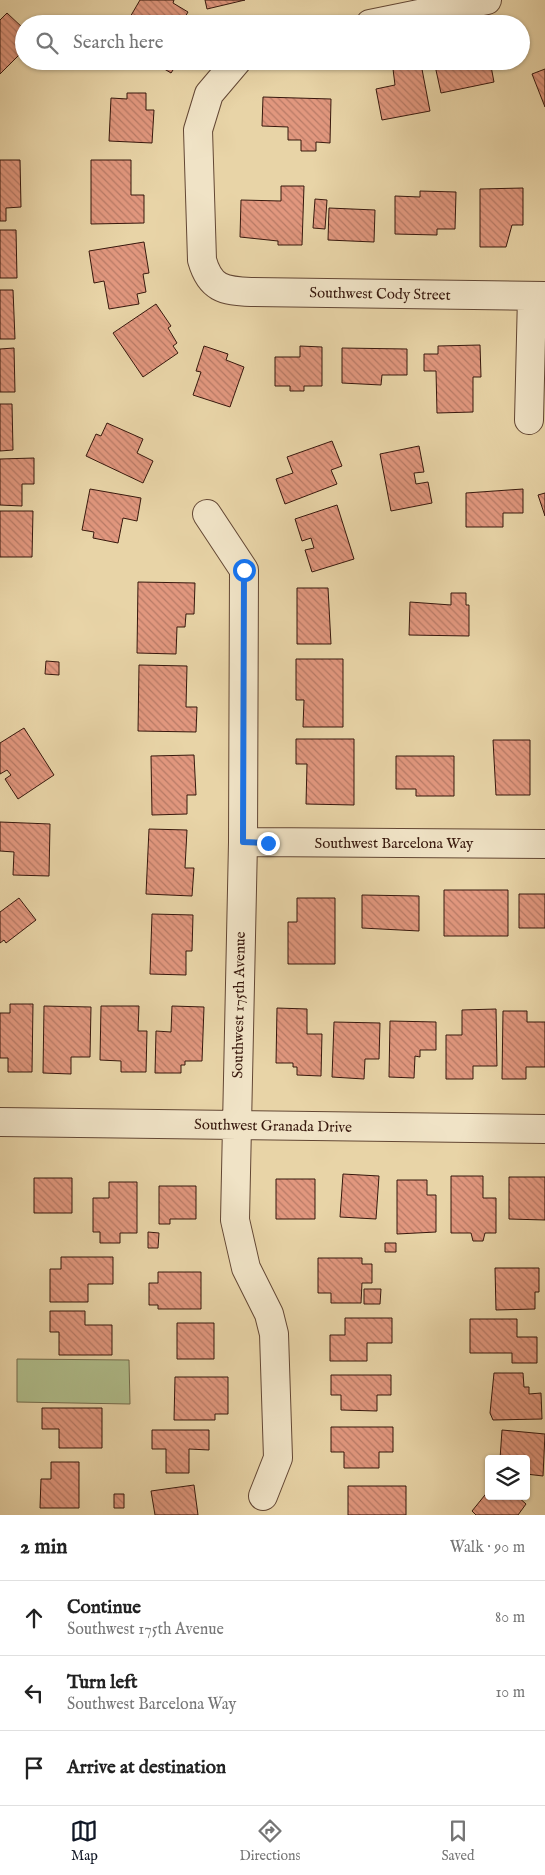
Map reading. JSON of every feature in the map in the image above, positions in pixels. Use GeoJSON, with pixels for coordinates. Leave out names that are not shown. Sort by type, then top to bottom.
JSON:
{"type":"FeatureCollection","features":[{"type":"Feature","properties":{"kind":"street"},"geometry":{"type":"LineString","coordinates":[[414,15],[487,0]]}},
{"type":"Feature","properties":{"kind":"street","name":"Southwest Cody Street"},"geometry":{"type":"LineString","coordinates":[[229,70],[209,94],[198,130],[202,260],[207,276],[217,285],[231,291],[251,292],[538,296]]}},
{"type":"Feature","properties":{"kind":"street"},"geometry":{"type":"LineString","coordinates":[[529,420],[538,296]]}},
{"type":"Feature","properties":{"kind":"street","name":"Southwest 175th Avenue"},"geometry":{"type":"LineString","coordinates":[[207,514],[244,570],[243,842],[234,1220],[246,1268],[269,1314],[274,1334],[278,1458],[264,1496]]}},
{"type":"Feature","properties":{"kind":"street","name":"Southwest Barcelona Way"},"geometry":{"type":"LineString","coordinates":[[243,842],[545,844]]}},
{"type":"Feature","properties":{"kind":"street","name":"Southwest Granada Drive"},"geometry":{"type":"LineString","coordinates":[[0,1122],[545,1130]]}},
{"type":"Feature","properties":{"kind":"green space"},"geometry":{"type":"Polygon","coordinates":[[[17,1359],[129,1360],[130,1404],[17,1402],[17,1359]]]}},
{"type":"Feature","properties":{"kind":"building"},"geometry":{"type":"Polygon","coordinates":[[[140,0],[174,0],[173,3],[188,12],[186,15],[131,15],[140,0]]]}},
{"type":"Feature","properties":{"kind":"building"},"geometry":{"type":"Polygon","coordinates":[[[205,0],[245,0],[207,9],[205,0]]]}},
{"type":"Feature","properties":{"kind":"building"},"geometry":{"type":"Polygon","coordinates":[[[7,13],[15,21],[15,59],[0,74],[0,20],[7,13]]]}},
{"type":"Feature","properties":{"kind":"building"},"geometry":{"type":"Polygon","coordinates":[[[545,69],[545,107],[532,74],[545,69]]]}},
{"type":"Feature","properties":{"kind":"building"},"geometry":{"type":"Polygon","coordinates":[[[393,70],[422,70],[430,111],[382,120],[376,89],[395,85],[393,70]]]}},
{"type":"Feature","properties":{"kind":"building"},"geometry":{"type":"Polygon","coordinates":[[[436,70],[492,70],[494,82],[441,93],[436,70]]]}},
{"type":"Feature","properties":{"kind":"building"},"geometry":{"type":"Polygon","coordinates":[[[127,93],[146,93],[146,110],[154,110],[152,143],[109,141],[111,98],[127,99],[127,93]]]}},
{"type":"Feature","properties":{"kind":"building"},"geometry":{"type":"Polygon","coordinates":[[[263,97],[331,99],[330,143],[316,142],[316,151],[301,151],[301,140],[288,140],[288,127],[262,126],[263,97]]]}},
{"type":"Feature","properties":{"kind":"building"},"geometry":{"type":"Polygon","coordinates":[[[0,160],[20,160],[21,207],[6,208],[6,221],[0,221],[0,160]]]}},
{"type":"Feature","properties":{"kind":"building"},"geometry":{"type":"Polygon","coordinates":[[[91,160],[131,160],[131,195],[144,195],[144,223],[91,224],[91,160]]]}},
{"type":"Feature","properties":{"kind":"building"},"geometry":{"type":"Polygon","coordinates":[[[281,186],[304,186],[302,245],[278,245],[278,241],[240,237],[241,200],[281,201],[281,186]]]}},
{"type":"Feature","properties":{"kind":"building"},"geometry":{"type":"Polygon","coordinates":[[[523,188],[523,225],[512,225],[506,247],[480,247],[480,189],[523,188]]]}},
{"type":"Feature","properties":{"kind":"building"},"geometry":{"type":"Polygon","coordinates":[[[420,191],[456,192],[455,229],[437,229],[437,235],[395,234],[395,196],[420,197],[420,191]]]}},
{"type":"Feature","properties":{"kind":"building"},"geometry":{"type":"Polygon","coordinates":[[[315,199],[327,200],[325,229],[313,228],[315,199]]]}},
{"type":"Feature","properties":{"kind":"building"},"geometry":{"type":"Polygon","coordinates":[[[329,208],[375,210],[374,242],[328,240],[329,208]]]}},
{"type":"Feature","properties":{"kind":"building"},"geometry":{"type":"Polygon","coordinates":[[[0,230],[16,230],[17,278],[0,278],[0,230]]]}},
{"type":"Feature","properties":{"kind":"building"},"geometry":{"type":"Polygon","coordinates":[[[144,242],[149,273],[143,274],[146,292],[137,294],[139,304],[109,309],[104,281],[94,283],[89,251],[144,242]]]}},
{"type":"Feature","properties":{"kind":"building"},"geometry":{"type":"Polygon","coordinates":[[[0,290],[13,290],[15,339],[0,339],[0,290]]]}},
{"type":"Feature","properties":{"kind":"building"},"geometry":{"type":"Polygon","coordinates":[[[156,304],[171,326],[168,328],[177,343],[173,346],[178,353],[143,377],[113,333],[156,304]]]}},
{"type":"Feature","properties":{"kind":"building"},"geometry":{"type":"Polygon","coordinates":[[[480,345],[481,377],[473,377],[473,412],[437,413],[436,371],[424,371],[424,354],[438,354],[438,346],[480,345]]]}},
{"type":"Feature","properties":{"kind":"building"},"geometry":{"type":"Polygon","coordinates":[[[204,346],[228,354],[226,360],[244,367],[230,407],[193,395],[201,372],[196,371],[204,346]]]}},
{"type":"Feature","properties":{"kind":"building"},"geometry":{"type":"Polygon","coordinates":[[[300,346],[322,347],[322,386],[304,386],[304,391],[290,391],[290,386],[275,386],[275,357],[300,357],[300,346]]]}},
{"type":"Feature","properties":{"kind":"building"},"geometry":{"type":"Polygon","coordinates":[[[14,348],[15,392],[0,392],[0,349],[14,348]]]}},
{"type":"Feature","properties":{"kind":"building"},"geometry":{"type":"Polygon","coordinates":[[[342,348],[407,349],[407,375],[382,375],[381,385],[342,383],[342,348]]]}},
{"type":"Feature","properties":{"kind":"building"},"geometry":{"type":"Polygon","coordinates":[[[0,404],[12,404],[13,450],[0,451],[0,404]]]}},
{"type":"Feature","properties":{"kind":"building"},"geometry":{"type":"Polygon","coordinates":[[[107,423],[143,439],[137,453],[153,461],[143,483],[86,456],[96,434],[101,436],[107,423]]]}},
{"type":"Feature","properties":{"kind":"building"},"geometry":{"type":"Polygon","coordinates":[[[332,441],[342,466],[331,470],[337,484],[285,504],[276,479],[293,473],[287,457],[332,441]]]}},
{"type":"Feature","properties":{"kind":"building"},"geometry":{"type":"Polygon","coordinates":[[[419,446],[424,472],[414,473],[416,484],[428,482],[432,503],[391,511],[380,454],[419,446]]]}},
{"type":"Feature","properties":{"kind":"building"},"geometry":{"type":"Polygon","coordinates":[[[34,458],[34,484],[22,484],[22,506],[0,505],[0,459],[34,458]]]}},
{"type":"Feature","properties":{"kind":"building"},"geometry":{"type":"Polygon","coordinates":[[[90,489],[141,498],[137,521],[123,518],[118,543],[93,538],[94,532],[82,530],[90,489]]]}},
{"type":"Feature","properties":{"kind":"building"},"geometry":{"type":"Polygon","coordinates":[[[523,489],[523,513],[503,513],[503,527],[466,527],[466,493],[523,489]]]}},
{"type":"Feature","properties":{"kind":"building"},"geometry":{"type":"Polygon","coordinates":[[[545,493],[545,516],[538,495],[545,493]]]}},
{"type":"Feature","properties":{"kind":"building"},"geometry":{"type":"Polygon","coordinates":[[[337,505],[354,559],[312,572],[305,550],[314,548],[311,538],[302,541],[295,519],[337,505]]]}},
{"type":"Feature","properties":{"kind":"building"},"geometry":{"type":"Polygon","coordinates":[[[0,511],[33,511],[32,557],[0,557],[0,511]]]}},
{"type":"Feature","properties":{"kind":"building"},"geometry":{"type":"Polygon","coordinates":[[[138,582],[195,583],[194,614],[186,614],[185,627],[177,627],[176,654],[137,653],[138,582]]]}},
{"type":"Feature","properties":{"kind":"building"},"geometry":{"type":"Polygon","coordinates":[[[297,588],[328,588],[331,644],[297,644],[297,588]]]}},
{"type":"Feature","properties":{"kind":"building"},"geometry":{"type":"Polygon","coordinates":[[[451,593],[466,593],[466,605],[469,605],[469,636],[409,635],[410,602],[451,605],[451,593]]]}},
{"type":"Feature","properties":{"kind":"building"},"geometry":{"type":"Polygon","coordinates":[[[296,659],[343,659],[343,727],[303,727],[304,700],[296,700],[296,659]]]}},
{"type":"Feature","properties":{"kind":"building"},"geometry":{"type":"Polygon","coordinates":[[[46,661],[59,662],[59,675],[45,674],[46,661]]]}},
{"type":"Feature","properties":{"kind":"building"},"geometry":{"type":"Polygon","coordinates":[[[139,665],[187,666],[186,707],[197,707],[196,732],[138,731],[139,665]]]}},
{"type":"Feature","properties":{"kind":"building"},"geometry":{"type":"Polygon","coordinates":[[[24,728],[54,775],[18,799],[5,779],[11,775],[7,770],[0,774],[0,743],[24,728]]]}},
{"type":"Feature","properties":{"kind":"building"},"geometry":{"type":"Polygon","coordinates":[[[296,739],[354,739],[354,805],[306,804],[307,764],[296,764],[296,739]]]}},
{"type":"Feature","properties":{"kind":"building"},"geometry":{"type":"Polygon","coordinates":[[[493,740],[530,740],[530,795],[496,795],[493,740]]]}},
{"type":"Feature","properties":{"kind":"building"},"geometry":{"type":"Polygon","coordinates":[[[194,755],[196,795],[187,795],[187,814],[152,815],[151,756],[194,755]]]}},
{"type":"Feature","properties":{"kind":"building"},"geometry":{"type":"Polygon","coordinates":[[[396,756],[454,756],[454,796],[416,796],[416,789],[396,789],[396,756]]]}},
{"type":"Feature","properties":{"kind":"building"},"geometry":{"type":"Polygon","coordinates":[[[0,822],[50,824],[49,876],[13,875],[14,852],[0,851],[0,822]]]}},
{"type":"Feature","properties":{"kind":"building"},"geometry":{"type":"Polygon","coordinates":[[[149,829],[187,830],[185,868],[194,868],[192,896],[146,894],[149,829]]]}},
{"type":"Feature","properties":{"kind":"building"},"geometry":{"type":"Polygon","coordinates":[[[444,890],[508,890],[508,936],[444,936],[444,890]]]}},
{"type":"Feature","properties":{"kind":"building"},"geometry":{"type":"Polygon","coordinates":[[[519,894],[545,894],[545,928],[519,928],[519,894]]]}},
{"type":"Feature","properties":{"kind":"building"},"geometry":{"type":"Polygon","coordinates":[[[362,895],[419,896],[419,931],[362,928],[362,895]]]}},
{"type":"Feature","properties":{"kind":"building"},"geometry":{"type":"Polygon","coordinates":[[[19,898],[36,920],[6,943],[4,940],[0,943],[0,912],[19,898]]]}},
{"type":"Feature","properties":{"kind":"building"},"geometry":{"type":"Polygon","coordinates":[[[297,898],[335,898],[335,964],[288,964],[288,922],[297,922],[297,898]]]}},
{"type":"Feature","properties":{"kind":"building"},"geometry":{"type":"Polygon","coordinates":[[[152,914],[193,915],[192,951],[186,951],[186,975],[150,974],[152,914]]]}},
{"type":"Feature","properties":{"kind":"building"},"geometry":{"type":"Polygon","coordinates":[[[10,1004],[33,1004],[32,1072],[8,1072],[8,1058],[0,1058],[0,1013],[10,1013],[10,1004]]]}},
{"type":"Feature","properties":{"kind":"building"},"geometry":{"type":"Polygon","coordinates":[[[44,1006],[91,1007],[90,1057],[71,1057],[71,1074],[43,1073],[44,1006]]]}},
{"type":"Feature","properties":{"kind":"building"},"geometry":{"type":"Polygon","coordinates":[[[101,1006],[139,1006],[138,1031],[147,1031],[146,1072],[121,1072],[121,1061],[100,1060],[101,1006]]]}},
{"type":"Feature","properties":{"kind":"building"},"geometry":{"type":"Polygon","coordinates":[[[172,1006],[204,1007],[202,1061],[185,1061],[185,1065],[181,1065],[181,1073],[155,1073],[156,1031],[171,1032],[172,1006]]]}},
{"type":"Feature","properties":{"kind":"building"},"geometry":{"type":"Polygon","coordinates":[[[277,1008],[307,1009],[307,1034],[322,1034],[321,1076],[297,1075],[297,1067],[293,1067],[293,1063],[276,1063],[277,1008]]]}},
{"type":"Feature","properties":{"kind":"building"},"geometry":{"type":"Polygon","coordinates":[[[496,1009],[497,1066],[473,1066],[473,1079],[446,1079],[446,1035],[462,1035],[462,1010],[496,1009]]]}},
{"type":"Feature","properties":{"kind":"building"},"geometry":{"type":"Polygon","coordinates":[[[503,1011],[527,1011],[527,1022],[545,1022],[545,1067],[526,1067],[526,1079],[502,1079],[503,1011]]]}},
{"type":"Feature","properties":{"kind":"building"},"geometry":{"type":"Polygon","coordinates":[[[390,1021],[436,1022],[436,1050],[420,1050],[420,1057],[415,1056],[414,1078],[389,1077],[390,1021]]]}},
{"type":"Feature","properties":{"kind":"building"},"geometry":{"type":"Polygon","coordinates":[[[334,1022],[380,1023],[379,1059],[365,1059],[364,1079],[332,1077],[334,1022]]]}},
{"type":"Feature","properties":{"kind":"building"},"geometry":{"type":"Polygon","coordinates":[[[343,1174],[379,1176],[376,1219],[340,1217],[343,1174]]]}},
{"type":"Feature","properties":{"kind":"building"},"geometry":{"type":"Polygon","coordinates":[[[451,1176],[483,1176],[483,1198],[496,1198],[496,1233],[485,1233],[483,1241],[473,1241],[471,1233],[451,1233],[451,1176]]]}},
{"type":"Feature","properties":{"kind":"building"},"geometry":{"type":"Polygon","coordinates":[[[509,1177],[545,1177],[545,1220],[509,1219],[509,1177]]]}},
{"type":"Feature","properties":{"kind":"building"},"geometry":{"type":"Polygon","coordinates":[[[34,1178],[72,1178],[72,1213],[34,1213],[34,1178]]]}},
{"type":"Feature","properties":{"kind":"building"},"geometry":{"type":"Polygon","coordinates":[[[276,1179],[315,1179],[315,1219],[276,1219],[276,1179]]]}},
{"type":"Feature","properties":{"kind":"building"},"geometry":{"type":"Polygon","coordinates":[[[397,1180],[427,1180],[427,1195],[436,1195],[436,1232],[397,1234],[397,1180]]]}},
{"type":"Feature","properties":{"kind":"building"},"geometry":{"type":"Polygon","coordinates":[[[109,1182],[137,1182],[137,1233],[120,1233],[120,1243],[100,1243],[100,1232],[93,1232],[93,1198],[109,1198],[109,1182]]]}},
{"type":"Feature","properties":{"kind":"building"},"geometry":{"type":"Polygon","coordinates":[[[159,1186],[196,1186],[196,1219],[170,1219],[170,1224],[159,1224],[159,1186]]]}},
{"type":"Feature","properties":{"kind":"building"},"geometry":{"type":"Polygon","coordinates":[[[148,1232],[159,1233],[158,1248],[148,1248],[148,1232]]]}},
{"type":"Feature","properties":{"kind":"building"},"geometry":{"type":"Polygon","coordinates":[[[385,1243],[396,1243],[396,1252],[385,1252],[385,1243]]]}},
{"type":"Feature","properties":{"kind":"building"},"geometry":{"type":"Polygon","coordinates":[[[61,1257],[113,1257],[113,1284],[88,1284],[88,1302],[50,1302],[50,1269],[61,1269],[61,1257]]]}},
{"type":"Feature","properties":{"kind":"building"},"geometry":{"type":"Polygon","coordinates":[[[318,1258],[362,1258],[362,1264],[372,1264],[372,1283],[362,1283],[361,1303],[331,1303],[331,1293],[318,1293],[318,1258]]]}},
{"type":"Feature","properties":{"kind":"building"},"geometry":{"type":"Polygon","coordinates":[[[495,1268],[539,1268],[539,1292],[535,1292],[535,1309],[496,1310],[495,1268]]]}},
{"type":"Feature","properties":{"kind":"building"},"geometry":{"type":"Polygon","coordinates":[[[158,1272],[201,1272],[201,1309],[158,1309],[158,1305],[149,1305],[149,1283],[158,1283],[158,1272]]]}},
{"type":"Feature","properties":{"kind":"building"},"geometry":{"type":"Polygon","coordinates":[[[364,1289],[381,1289],[380,1304],[364,1304],[364,1289]]]}},
{"type":"Feature","properties":{"kind":"building"},"geometry":{"type":"Polygon","coordinates":[[[50,1311],[85,1311],[85,1325],[112,1325],[112,1355],[59,1355],[59,1332],[50,1332],[50,1311]]]}},
{"type":"Feature","properties":{"kind":"building"},"geometry":{"type":"Polygon","coordinates":[[[345,1318],[392,1318],[392,1343],[367,1343],[367,1361],[330,1361],[330,1335],[345,1335],[345,1318]]]}},
{"type":"Feature","properties":{"kind":"building"},"geometry":{"type":"Polygon","coordinates":[[[470,1319],[517,1319],[517,1337],[537,1337],[537,1363],[512,1363],[512,1353],[470,1353],[470,1319]]]}},
{"type":"Feature","properties":{"kind":"building"},"geometry":{"type":"Polygon","coordinates":[[[177,1323],[214,1323],[214,1359],[177,1359],[177,1323]]]}},
{"type":"Feature","properties":{"kind":"building"},"geometry":{"type":"Polygon","coordinates":[[[494,1373],[523,1373],[524,1387],[529,1387],[529,1394],[541,1393],[542,1419],[493,1420],[490,1413],[494,1373]]]}},
{"type":"Feature","properties":{"kind":"building"},"geometry":{"type":"Polygon","coordinates":[[[331,1375],[391,1375],[391,1395],[377,1395],[377,1411],[341,1410],[341,1395],[331,1395],[331,1375]]]}},
{"type":"Feature","properties":{"kind":"building"},"geometry":{"type":"Polygon","coordinates":[[[175,1377],[228,1377],[228,1414],[215,1414],[215,1420],[174,1420],[175,1377]]]}},
{"type":"Feature","properties":{"kind":"building"},"geometry":{"type":"Polygon","coordinates":[[[42,1408],[102,1408],[102,1448],[59,1448],[59,1429],[42,1429],[42,1408]]]}},
{"type":"Feature","properties":{"kind":"building"},"geometry":{"type":"Polygon","coordinates":[[[331,1427],[393,1427],[393,1452],[379,1452],[379,1468],[344,1468],[344,1452],[331,1452],[331,1427]]]}},
{"type":"Feature","properties":{"kind":"building"},"geometry":{"type":"Polygon","coordinates":[[[152,1430],[209,1430],[209,1450],[189,1449],[189,1473],[166,1473],[166,1449],[152,1449],[152,1430]]]}},
{"type":"Feature","properties":{"kind":"building"},"geometry":{"type":"Polygon","coordinates":[[[502,1430],[545,1434],[543,1476],[530,1474],[530,1455],[500,1455],[502,1430]]]}},
{"type":"Feature","properties":{"kind":"building"},"geometry":{"type":"Polygon","coordinates":[[[51,1462],[79,1462],[79,1508],[40,1508],[41,1479],[51,1479],[51,1462]]]}},
{"type":"Feature","properties":{"kind":"building"},"geometry":{"type":"Polygon","coordinates":[[[194,1485],[198,1515],[155,1515],[151,1491],[194,1485]]]}},
{"type":"Feature","properties":{"kind":"building"},"geometry":{"type":"Polygon","coordinates":[[[348,1486],[406,1486],[406,1515],[348,1515],[348,1486]]]}},
{"type":"Feature","properties":{"kind":"building"},"geometry":{"type":"Polygon","coordinates":[[[114,1494],[124,1494],[124,1508],[114,1508],[114,1494]]]}},
{"type":"Feature","properties":{"kind":"building"},"geometry":{"type":"Polygon","coordinates":[[[485,1495],[485,1500],[522,1500],[526,1504],[518,1515],[476,1515],[472,1511],[485,1495]]]}},
{"type":"Feature","properties":{"kind":"route"},"geometry":{"type":"LineString","coordinates":[[244,570],[243,842],[268,843]]}}]}
